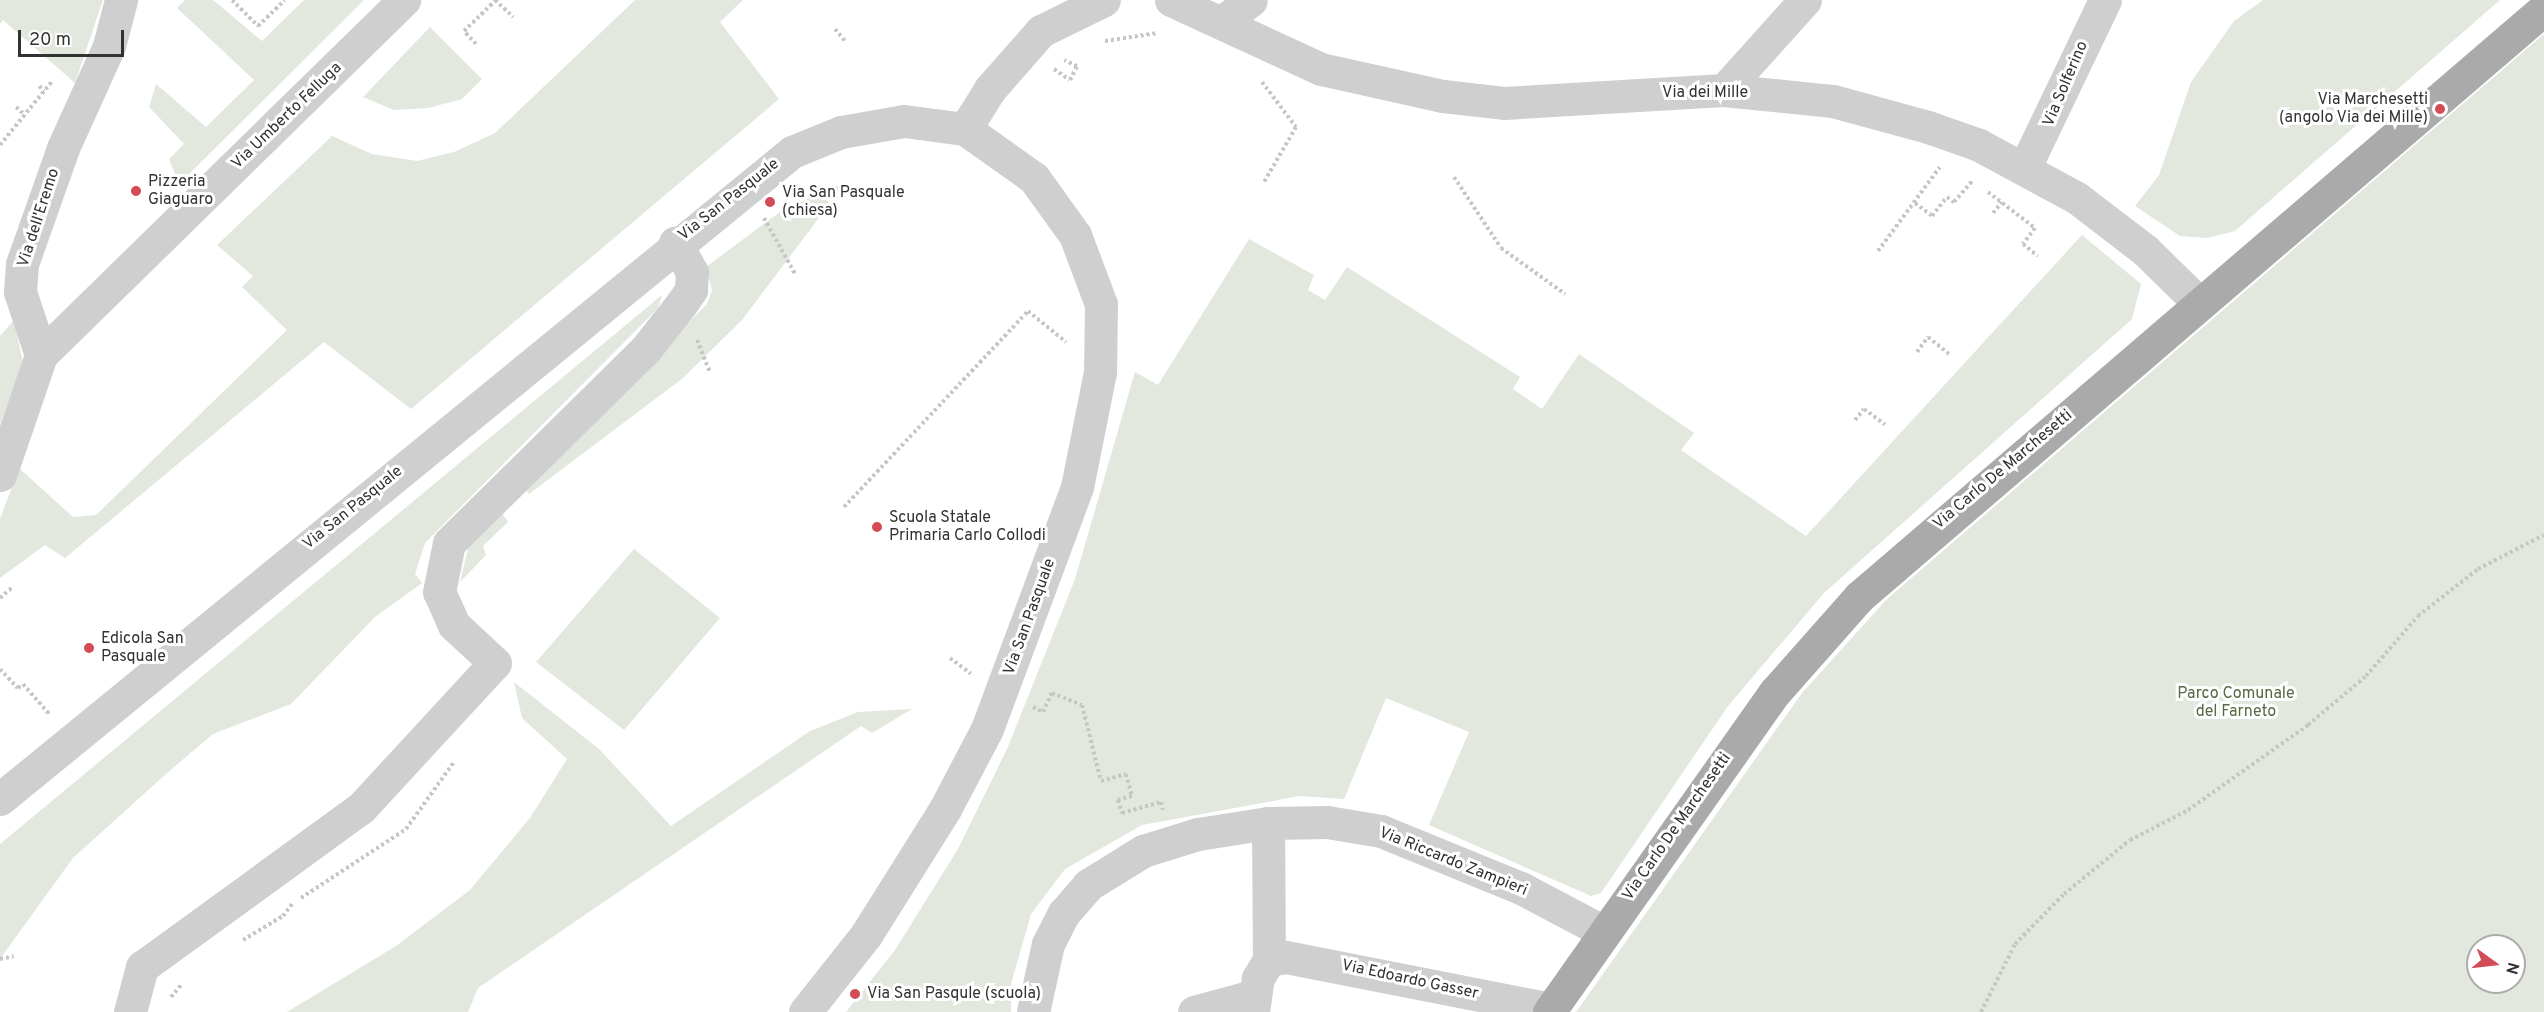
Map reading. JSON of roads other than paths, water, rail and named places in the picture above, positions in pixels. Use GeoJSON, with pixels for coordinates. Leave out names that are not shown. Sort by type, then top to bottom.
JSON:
{"type":"FeatureCollection","features":[{"type":"Feature","properties":{"kind":"main road","name":"Via Carlo De Marchesetti"},"geometry":{"type":"LineString","coordinates":[[1550,1011],[1604,932],[1814,645],[1904,554],[2544,9]]}},
{"type":"Feature","properties":{"kind":"street","name":"Via dell'Eremo"},"geometry":{"type":"LineString","coordinates":[[40,355],[20,291],[22,264],[63,148],[109,46],[121,0]]}},
{"type":"Feature","properties":{"kind":"street","name":"Via Umberto Felluga"},"geometry":{"type":"LineString","coordinates":[[40,355],[404,0]]}},
{"type":"Feature","properties":{"kind":"street"},"geometry":{"type":"LineString","coordinates":[[965,129],[990,88],[1041,31],[1104,0]]}},
{"type":"Feature","properties":{"kind":"street","name":"Via dei Mille"},"geometry":{"type":"LineString","coordinates":[[1171,0],[1321,69],[1443,96],[1504,103],[1724,90],[1833,101],[1875,111],[1979,145],[2025,167],[2077,198],[2146,251],[2199,303]]}},
{"type":"Feature","properties":{"kind":"street"},"geometry":{"type":"LineString","coordinates":[[1222,22],[1251,0]]}},
{"type":"Feature","properties":{"kind":"street"},"geometry":{"type":"LineString","coordinates":[[1724,90],[1805,0]]}},
{"type":"Feature","properties":{"kind":"street","name":"Via Solferino"},"geometry":{"type":"LineString","coordinates":[[2025,167],[2105,0]]}},
{"type":"Feature","properties":{"kind":"street","name":"Via San Pasquale"},"geometry":{"type":"LineString","coordinates":[[0,799],[675,243],[792,152],[841,132],[904,121],[965,129],[1034,178],[1075,235],[1101,304],[1100,372],[1077,487],[987,729],[945,810],[866,935],[805,1012]]}},
{"type":"Feature","properties":{"kind":"street"},"geometry":{"type":"LineString","coordinates":[[130,1012],[142,967],[361,807],[495,663],[454,625],[439,592],[449,543],[645,350],[682,303],[691,290],[692,272],[675,243]]}},
{"type":"Feature","properties":{"kind":"street"},"geometry":{"type":"LineString","coordinates":[[0,475],[40,355]]}},
{"type":"Feature","properties":{"kind":"street","name":"Via Riccardo Zampieri"},"geometry":{"type":"LineString","coordinates":[[1033,1012],[1048,944],[1064,913],[1088,885],[1143,851],[1198,834],[1269,823],[1327,822],[1381,831],[1521,888],[1604,932]]}},
{"type":"Feature","properties":{"kind":"street"},"geometry":{"type":"LineString","coordinates":[[1194,1012],[1253,1004],[1269,960],[1269,823]]}},
{"type":"Feature","properties":{"kind":"street","name":"Via Edoardo Gasser"},"geometry":{"type":"LineString","coordinates":[[1269,960],[1309,959],[1550,1011]]}},
{"type":"Feature","properties":{"kind":"place","name":"Via Marchesetti (angolo Via dei Mille)"},"geometry":{"type":"Point","coordinates":[2440,109]}},
{"type":"Feature","properties":{"kind":"place","name":"Pizzeria Giaguaro"},"geometry":{"type":"Point","coordinates":[136,191]}},
{"type":"Feature","properties":{"kind":"place","name":"Via San Pasquale (chiesa)"},"geometry":{"type":"Point","coordinates":[770,202]}},
{"type":"Feature","properties":{"kind":"place","name":"Scuola Statale Primaria Carlo Collodi"},"geometry":{"type":"Point","coordinates":[877,527]}},
{"type":"Feature","properties":{"kind":"place","name":"Edicola San Pasquale"},"geometry":{"type":"Point","coordinates":[89,648]}},
{"type":"Feature","properties":{"kind":"place","name":"Via San Pasqule (scuola)"},"geometry":{"type":"Point","coordinates":[855,994]}},
{"type":"Feature","properties":{"kind":"park label","name":"Parco Comunale del Farneto"},"geometry":{"type":"Point","coordinates":[2236,703]}}]}
